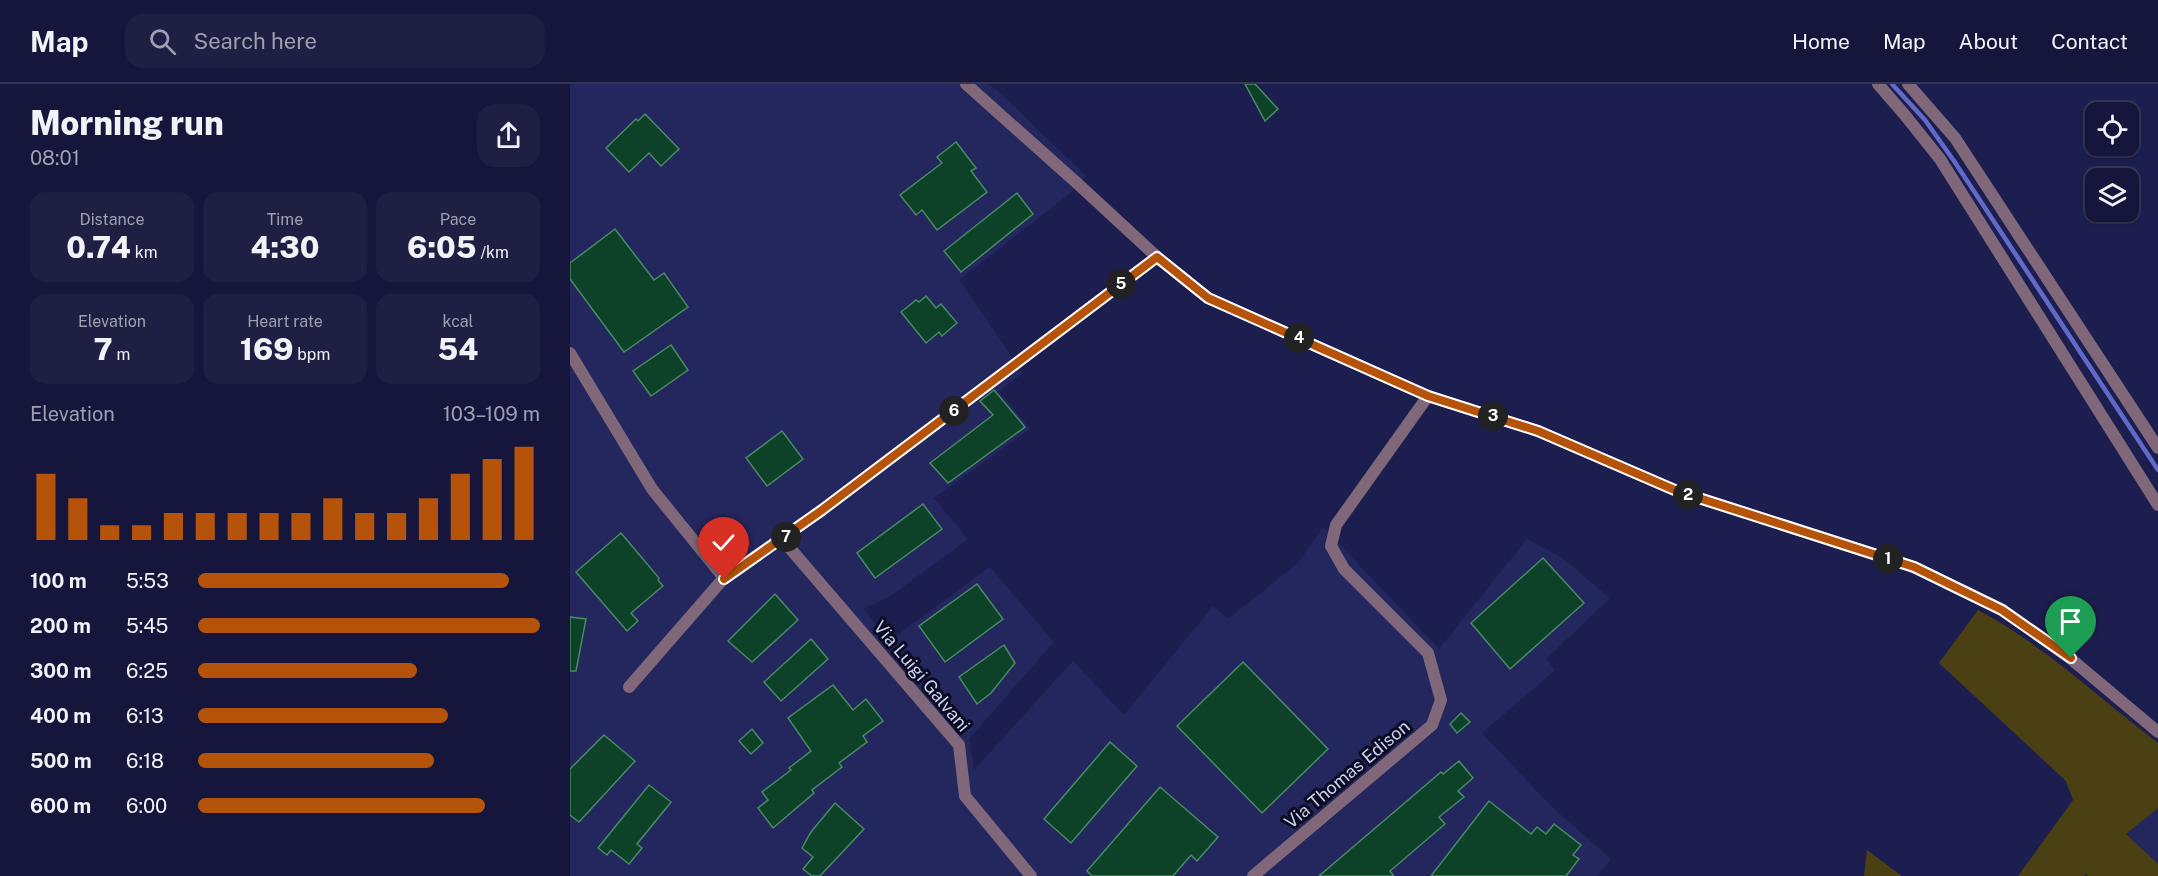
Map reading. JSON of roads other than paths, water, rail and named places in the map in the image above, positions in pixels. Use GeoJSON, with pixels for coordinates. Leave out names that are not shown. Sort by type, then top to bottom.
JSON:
{"type":"FeatureCollection","features":[{"type":"Feature","properties":{"kind":"street"},"geometry":{"type":"LineString","coordinates":[[966,84],[1157,257],[1208,298],[1428,396],[1538,431],[1677,491],[1914,567],[2002,610],[2071,658],[2158,732]]}},
{"type":"Feature","properties":{"kind":"street"},"geometry":{"type":"LineString","coordinates":[[1878,84],[1940,159],[2158,505]]}},
{"type":"Feature","properties":{"kind":"street"},"geometry":{"type":"LineString","coordinates":[[1908,84],[1955,138],[2158,448]]}},
{"type":"Feature","properties":{"kind":"street"},"geometry":{"type":"LineString","coordinates":[[629,687],[724,579],[782,539],[1157,257]]}},
{"type":"Feature","properties":{"kind":"street"},"geometry":{"type":"LineString","coordinates":[[570,353],[652,489],[724,579]]}},
{"type":"Feature","properties":{"kind":"street","name":"Via Thomas Edison"},"geometry":{"type":"LineString","coordinates":[[1253,876],[1432,725],[1435,717],[1441,700],[1428,652],[1344,569],[1331,546],[1336,525],[1428,396]]}},
{"type":"Feature","properties":{"kind":"street","name":"Via Luigi Galvani"},"geometry":{"type":"LineString","coordinates":[[782,539],[959,746],[965,796],[1031,876]]}},
{"type":"Feature","properties":{"kind":"waterway"},"geometry":{"type":"LineString","coordinates":[[1892,84],[1925,120],[1954,161],[2158,470]]}}]}
